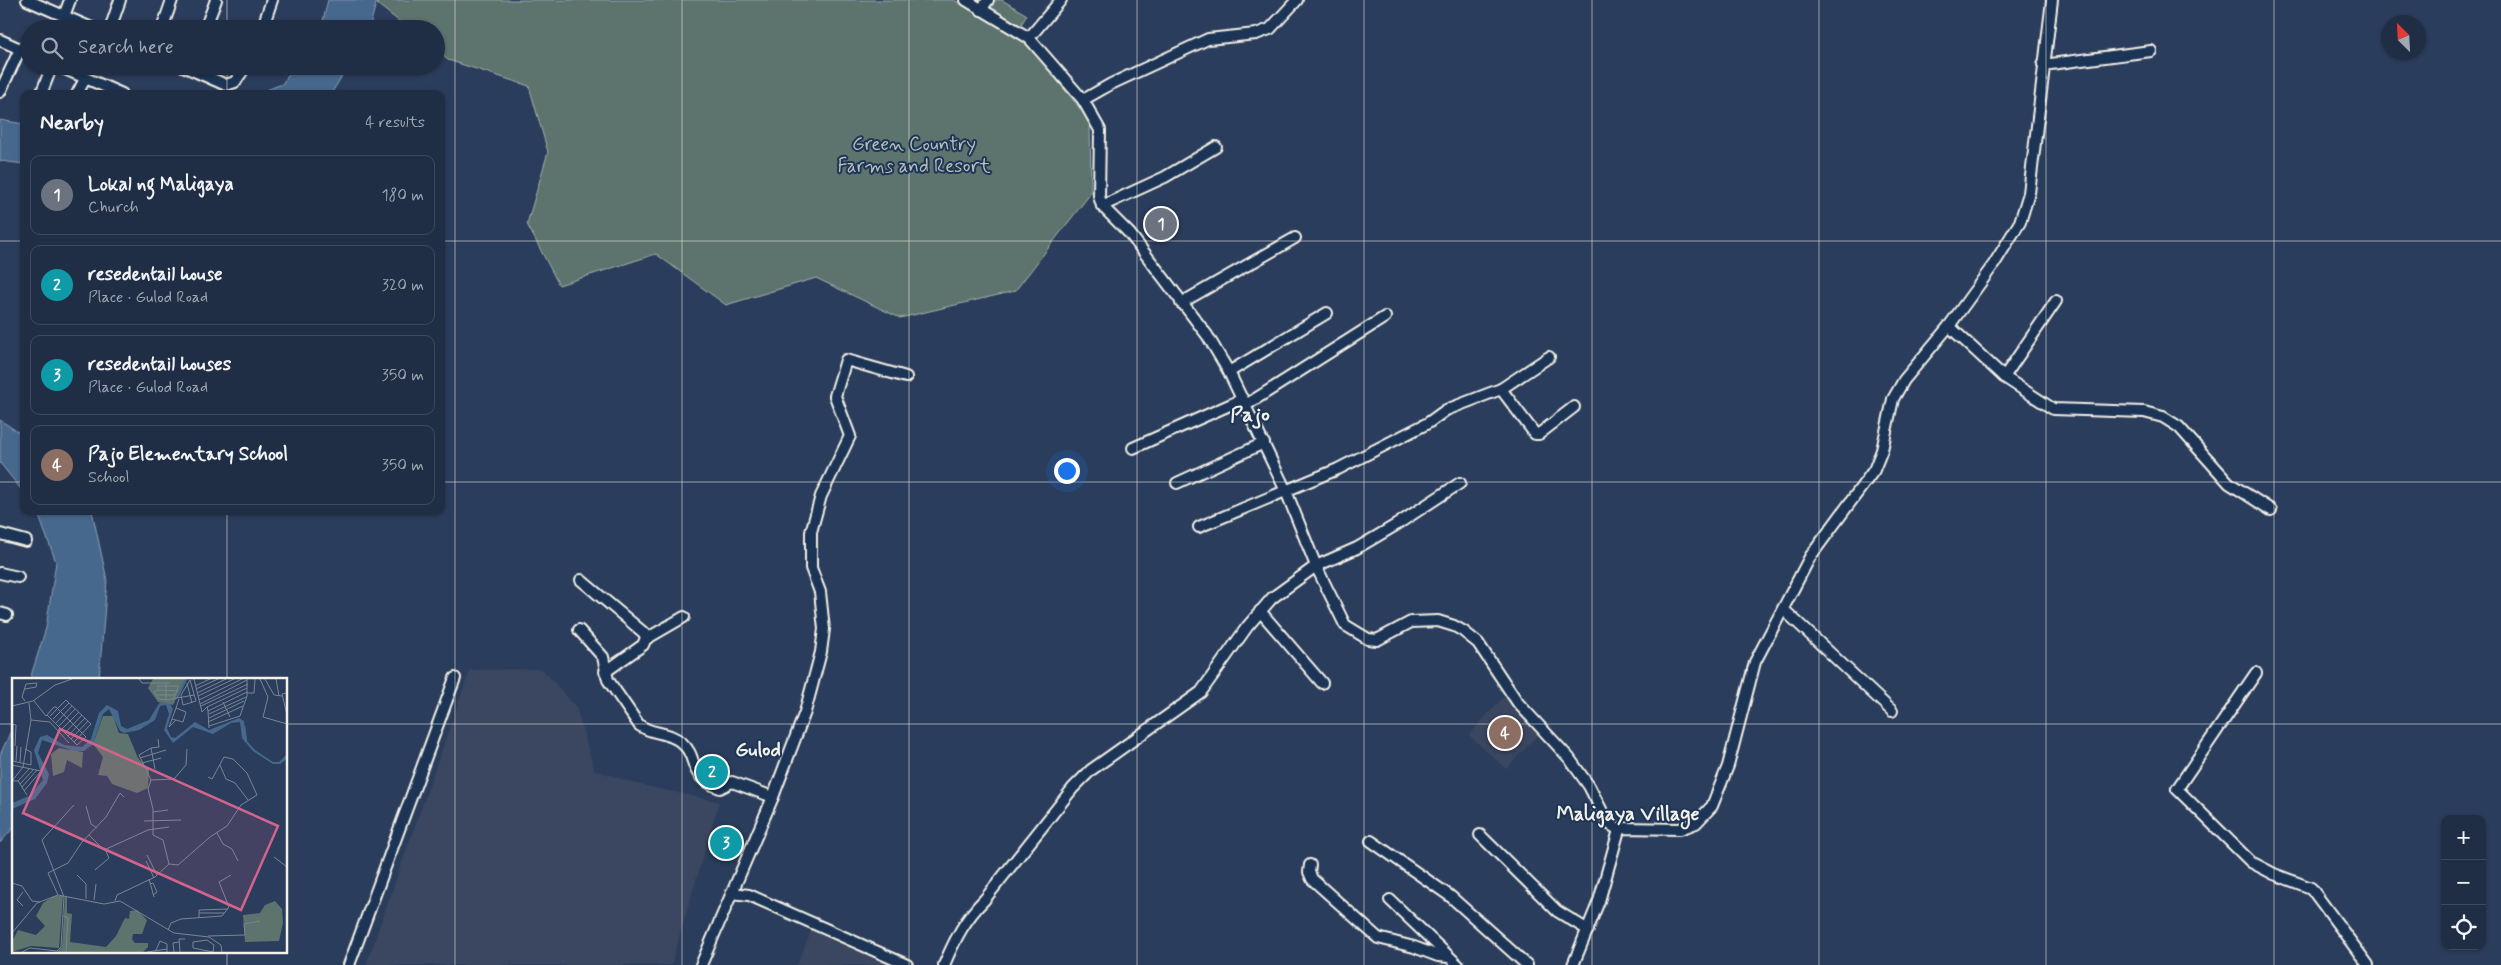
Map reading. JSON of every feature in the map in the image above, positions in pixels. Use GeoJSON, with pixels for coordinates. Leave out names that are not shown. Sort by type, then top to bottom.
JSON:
{"type":"FeatureCollection","features":[{"type":"Feature","properties":{"kind":"street"},"geometry":{"type":"LineString","coordinates":[[28,0],[73,20]]}},
{"type":"Feature","properties":{"kind":"street"},"geometry":{"type":"LineString","coordinates":[[64,16],[70,0]]}},
{"type":"Feature","properties":{"kind":"street"},"geometry":{"type":"LineString","coordinates":[[113,20],[120,0]]}},
{"type":"Feature","properties":{"kind":"street"},"geometry":{"type":"LineString","coordinates":[[165,20],[172,0]]}},
{"type":"Feature","properties":{"kind":"street"},"geometry":{"type":"LineString","coordinates":[[208,20],[216,0]]}},
{"type":"Feature","properties":{"kind":"street"},"geometry":{"type":"LineString","coordinates":[[265,20],[272,0]]}},
{"type":"Feature","properties":{"kind":"street"},"geometry":{"type":"LineString","coordinates":[[966,0],[1029,38],[1083,100],[1100,130],[1098,196],[1102,206],[1130,234],[1207,335],[1229,372],[1264,443],[1286,491],[1316,566],[1345,625],[1368,639],[1377,640],[1411,622],[1438,622],[1454,626],[1478,643],[1518,703],[1553,739],[1585,779],[1608,823],[1620,830]]}},
{"type":"Feature","properties":{"kind":"street"},"geometry":{"type":"LineString","coordinates":[[980,10],[988,0]]}},
{"type":"Feature","properties":{"kind":"street"},"geometry":{"type":"LineString","coordinates":[[1029,38],[1062,0]]}},
{"type":"Feature","properties":{"kind":"street"},"geometry":{"type":"LineString","coordinates":[[1083,100],[1119,80],[1208,39],[1256,34],[1270,29],[1297,0]]}},
{"type":"Feature","properties":{"kind":"street"},"geometry":{"type":"LineString","coordinates":[[1620,830],[1623,828],[1680,829],[1696,823],[1712,806],[1728,766],[1754,662],[1810,557],[1874,470],[1882,450],[1893,399],[1900,386],[1949,326],[1994,264],[2020,222],[2029,192],[2052,0]]}},
{"type":"Feature","properties":{"kind":"street"},"geometry":{"type":"LineString","coordinates":[[0,40],[20,49]]}},
{"type":"Feature","properties":{"kind":"street"},"geometry":{"type":"LineString","coordinates":[[2043,65],[2151,51]]}},
{"type":"Feature","properties":{"kind":"street"},"geometry":{"type":"LineString","coordinates":[[0,92],[20,58]]}},
{"type":"Feature","properties":{"kind":"street"},"geometry":{"type":"LineString","coordinates":[[42,90],[48,75]]}},
{"type":"Feature","properties":{"kind":"street"},"geometry":{"type":"LineString","coordinates":[[77,75],[112,90]]}},
{"type":"Feature","properties":{"kind":"street"},"geometry":{"type":"LineString","coordinates":[[205,75],[226,85],[236,82],[240,75]]}},
{"type":"Feature","properties":{"kind":"street"},"geometry":{"type":"LineString","coordinates":[[79,90],[85,79]]}},
{"type":"Feature","properties":{"kind":"street"},"geometry":{"type":"LineString","coordinates":[[1102,206],[1166,177],[1216,147]]}},
{"type":"Feature","properties":{"kind":"street"},"geometry":{"type":"LineString","coordinates":[[1181,303],[1295,238]]}},
{"type":"Feature","properties":{"kind":"street"},"geometry":{"type":"LineString","coordinates":[[2004,377],[2056,301]]}},
{"type":"Feature","properties":{"kind":"street"},"geometry":{"type":"LineString","coordinates":[[1229,372],[1327,313]]}},
{"type":"Feature","properties":{"kind":"street"},"geometry":{"type":"LineString","coordinates":[[1133,448],[1245,402],[1385,318]]}},
{"type":"Feature","properties":{"kind":"street"},"geometry":{"type":"LineString","coordinates":[[1949,326],[2004,377],[2058,410],[2144,412],[2163,417],[2179,427],[2229,483],[2271,510]]}},
{"type":"Feature","properties":{"kind":"street"},"geometry":{"type":"LineString","coordinates":[[1199,527],[1286,491],[1386,445],[1428,423],[1446,410],[1501,389],[1549,357]]}},
{"type":"Feature","properties":{"kind":"street"},"geometry":{"type":"LineString","coordinates":[[700,965],[773,797],[805,712],[821,652],[824,629],[820,592],[811,568],[811,532],[821,496],[850,436],[835,396],[846,360],[906,377]]}},
{"type":"Feature","properties":{"kind":"street"},"geometry":{"type":"LineString","coordinates":[[1501,389],[1535,434],[1539,434],[1574,407]]}},
{"type":"Feature","properties":{"kind":"street"},"geometry":{"type":"LineString","coordinates":[[1176,483],[1264,443]]}},
{"type":"Feature","properties":{"kind":"street"},"geometry":{"type":"LineString","coordinates":[[946,964],[962,926],[970,914],[985,899],[1073,788],[1091,770],[1201,692],[1260,611],[1272,598],[1316,566],[1357,548],[1460,483]]}},
{"type":"Feature","properties":{"kind":"street"},"geometry":{"type":"LineString","coordinates":[[0,534],[26,541]]}},
{"type":"Feature","properties":{"kind":"street"},"geometry":{"type":"LineString","coordinates":[[0,573],[18,577]]}},
{"type":"Feature","properties":{"kind":"street"},"geometry":{"type":"LineString","coordinates":[[581,580],[644,633],[646,639]]}},
{"type":"Feature","properties":{"kind":"street"},"geometry":{"type":"LineString","coordinates":[[1783,609],[1892,711]]}},
{"type":"Feature","properties":{"kind":"street"},"geometry":{"type":"LineString","coordinates":[[1260,611],[1322,684]]}},
{"type":"Feature","properties":{"kind":"street"},"geometry":{"type":"LineString","coordinates":[[605,672],[643,645],[646,639],[684,618]]}},
{"type":"Feature","properties":{"kind":"street"},"geometry":{"type":"LineString","coordinates":[[579,630],[603,657],[605,672],[644,729],[672,735],[684,744],[697,773],[708,784],[720,788],[734,783],[773,797]]}},
{"type":"Feature","properties":{"kind":"street"},"geometry":{"type":"LineString","coordinates":[[2256,673],[2177,789],[2251,862],[2274,874],[2311,888],[2368,965]]}},
{"type":"Feature","properties":{"kind":"street"},"geometry":{"type":"LineString","coordinates":[[349,965],[455,678]]}},
{"type":"Feature","properties":{"kind":"street"},"geometry":{"type":"LineString","coordinates":[[1573,965],[1599,901],[1620,830]]}},
{"type":"Feature","properties":{"kind":"street"},"geometry":{"type":"LineString","coordinates":[[1480,836],[1557,911],[1588,930]]}},
{"type":"Feature","properties":{"kind":"street"},"geometry":{"type":"LineString","coordinates":[[1371,841],[1450,896],[1527,965]]}},
{"type":"Feature","properties":{"kind":"street"},"geometry":{"type":"LineString","coordinates":[[1310,864],[1309,872],[1312,879],[1378,938],[1414,946],[1438,956],[1449,956]]}},
{"type":"Feature","properties":{"kind":"street"},"geometry":{"type":"LineString","coordinates":[[732,893],[749,895],[907,965]]}},
{"type":"Feature","properties":{"kind":"street"},"geometry":{"type":"LineString","coordinates":[[1390,900],[1458,965]]}},
{"type":"Feature","properties":{"kind":"shaded area"},"geometry":{"type":"Polygon","coordinates":[[[328,0],[377,0],[371,20],[323,20],[328,0]]]}},
{"type":"Feature","properties":{"kind":"shaded area"},"geometry":{"type":"Polygon","coordinates":[[[288,75],[343,75],[333,90],[266,90],[282,84],[288,75]]]}},
{"type":"Feature","properties":{"kind":"shaded area"},"geometry":{"type":"Polygon","coordinates":[[[0,120],[20,123],[20,164],[0,161],[0,120]]]}},
{"type":"Feature","properties":{"kind":"shaded area"},"geometry":{"type":"Polygon","coordinates":[[[0,420],[20,433],[20,488],[0,463],[0,420]]]}},
{"type":"Feature","properties":{"kind":"shaded area"},"geometry":{"type":"Polygon","coordinates":[[[38,515],[93,515],[107,580],[99,678],[30,678],[46,628],[56,562],[38,515]]]}},
{"type":"Feature","properties":{"kind":"shaded area"},"geometry":{"type":"Polygon","coordinates":[[[542,669],[576,707],[594,770],[637,784],[719,802],[671,965],[366,965],[470,670],[542,669]]]}},
{"type":"Feature","properties":{"kind":"shaded area"},"geometry":{"type":"Polygon","coordinates":[[[1507,693],[1541,731],[1506,769],[1469,735],[1507,693]]]}},
{"type":"Feature","properties":{"kind":"shaded area"},"geometry":{"type":"Polygon","coordinates":[[[12,728],[12,829],[0,843],[0,755],[12,728]]]}},
{"type":"Feature","properties":{"kind":"shaded area"},"geometry":{"type":"Polygon","coordinates":[[[812,929],[902,965],[797,965],[812,929]]]}},
{"type":"Feature","properties":{"kind":"green space","name":"Green Country Farms and Resort"},"geometry":{"type":"Polygon","coordinates":[[[377,0],[954,0],[1025,41],[1090,121],[1091,193],[1015,291],[900,318],[816,278],[726,305],[656,254],[559,285],[527,224],[548,152],[529,86],[448,60],[445,58],[445,20],[397,20],[377,4],[377,0]]]}},
{"type":"Feature","properties":{"kind":"green space"},"geometry":{"type":"Polygon","coordinates":[[[991,0],[1002,0],[1027,15],[1017,31],[984,12],[991,0]]]}},
{"type":"Feature","properties":{"kind":"place","name":"Lokal ng Maligaya"},"geometry":{"type":"Point","coordinates":[1161,224]}},
{"type":"Feature","properties":{"kind":"place","name":"Pajo Elementary School"},"geometry":{"type":"Point","coordinates":[1505,733]}},
{"type":"Feature","properties":{"kind":"place","name":"resedentail house"},"geometry":{"type":"Point","coordinates":[712,772]}},
{"type":"Feature","properties":{"kind":"place","name":"resedentail houses"},"geometry":{"type":"Point","coordinates":[726,843]}},
{"type":"Feature","properties":{"kind":"district","name":"Pajo"},"geometry":{"type":"Point","coordinates":[1250,415]}},
{"type":"Feature","properties":{"kind":"district","name":"Gulod"},"geometry":{"type":"Point","coordinates":[758,750]}},
{"type":"Feature","properties":{"kind":"district","name":"Maligaya Village"},"geometry":{"type":"Point","coordinates":[1628,814]}}]}
